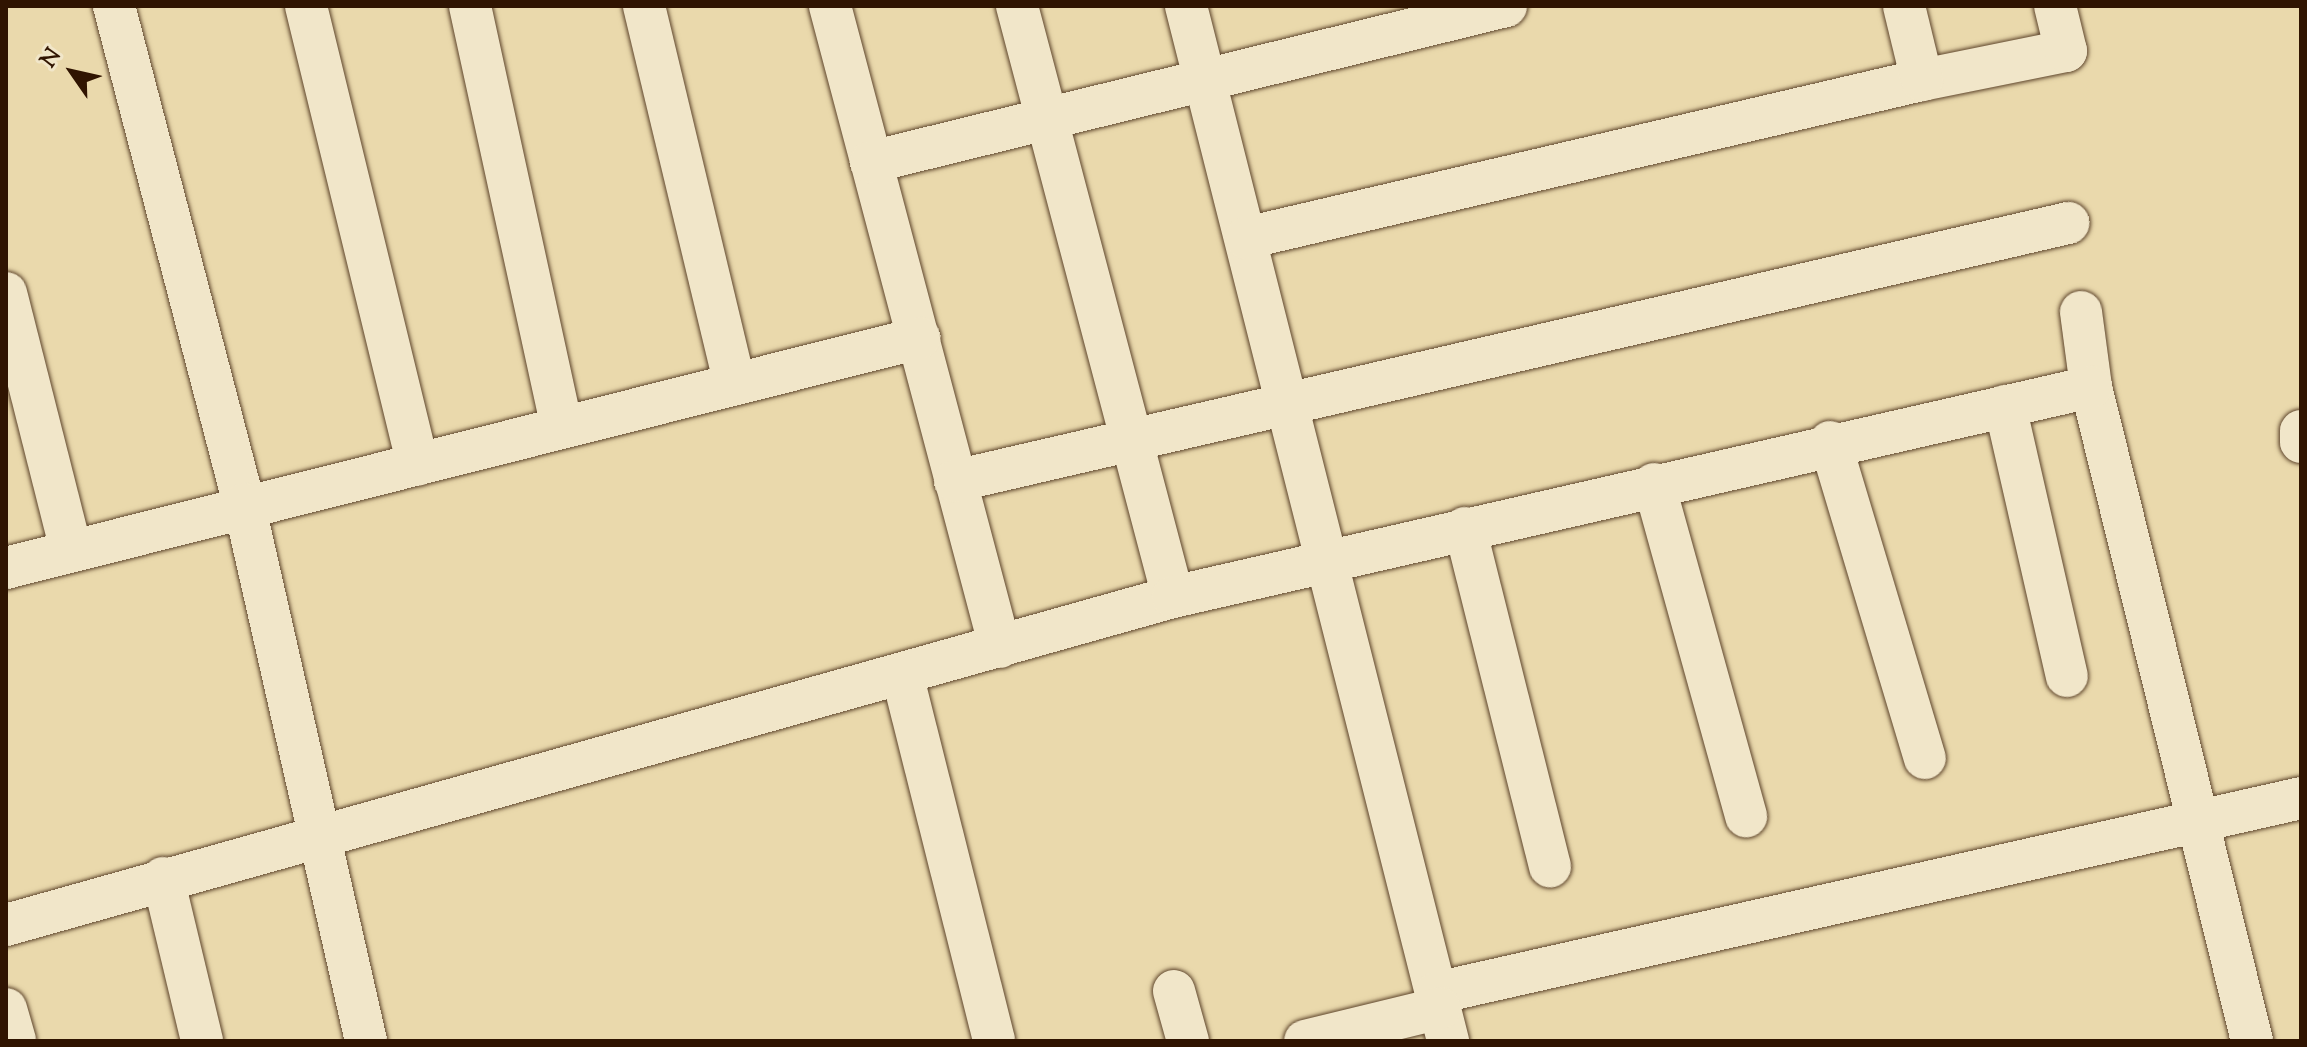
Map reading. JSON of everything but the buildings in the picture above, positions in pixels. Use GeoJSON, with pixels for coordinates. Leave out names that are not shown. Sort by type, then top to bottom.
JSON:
{"type":"FeatureCollection","features":[{"type":"Feature","properties":{"kind":"street"},"geometry":{"type":"LineString","coordinates":[[114,6],[244,504],[366,1041]]}},
{"type":"Feature","properties":{"kind":"street"},"geometry":{"type":"LineString","coordinates":[[306,6],[418,465]]}},
{"type":"Feature","properties":{"kind":"street"},"geometry":{"type":"LineString","coordinates":[[470,6],[562,427]]}},
{"type":"Feature","properties":{"kind":"street"},"geometry":{"type":"LineString","coordinates":[[644,6],[735,384]]}},
{"type":"Feature","properties":{"kind":"street"},"geometry":{"type":"LineString","coordinates":[[830,6],[1000,647]]}},
{"type":"Feature","properties":{"kind":"street"},"geometry":{"type":"LineString","coordinates":[[1017,6],[1135,439],[1173,597]]}},
{"type":"Feature","properties":{"kind":"street"},"geometry":{"type":"LineString","coordinates":[[1186,6],[1330,559],[1441,1014]]}},
{"type":"Feature","properties":{"kind":"street"},"geometry":{"type":"LineString","coordinates":[[871,162],[1206,85],[1506,6]]}},
{"type":"Feature","properties":{"kind":"street"},"geometry":{"type":"LineString","coordinates":[[1904,6],[1922,80]]}},
{"type":"Feature","properties":{"kind":"street"},"geometry":{"type":"LineString","coordinates":[[1246,238],[1922,80],[2066,51],[2055,6]]}},
{"type":"Feature","properties":{"kind":"street"},"geometry":{"type":"LineString","coordinates":[[955,481],[1289,400],[2068,223]]}},
{"type":"Feature","properties":{"kind":"street"},"geometry":{"type":"LineString","coordinates":[[6,293],[71,550]]}},
{"type":"Feature","properties":{"kind":"street"},"geometry":{"type":"LineString","coordinates":[[2081,312],[2091,387],[2252,1041]]}},
{"type":"Feature","properties":{"kind":"street"},"geometry":{"type":"LineString","coordinates":[[6,568],[244,504],[418,465],[919,338]]}},
{"type":"Feature","properties":{"kind":"street"},"geometry":{"type":"LineString","coordinates":[[6,925],[163,878],[1173,597],[1830,442],[2091,387]]}},
{"type":"Feature","properties":{"kind":"street"},"geometry":{"type":"LineString","coordinates":[[2005,406],[2067,676]]}},
{"type":"Feature","properties":{"kind":"street"},"geometry":{"type":"LineString","coordinates":[[2301,431],[2301,442]]}},
{"type":"Feature","properties":{"kind":"street"},"geometry":{"type":"LineString","coordinates":[[1830,442],[1925,758]]}},
{"type":"Feature","properties":{"kind":"street"},"geometry":{"type":"LineString","coordinates":[[1654,484],[1746,816]]}},
{"type":"Feature","properties":{"kind":"street"},"geometry":{"type":"LineString","coordinates":[[1465,528],[1550,867]]}},
{"type":"Feature","properties":{"kind":"street"},"geometry":{"type":"LineString","coordinates":[[902,674],[994,1041]]}},
{"type":"Feature","properties":{"kind":"street"},"geometry":{"type":"LineString","coordinates":[[1305,1041],[1441,1014],[2200,820],[2301,798]]}},
{"type":"Feature","properties":{"kind":"street"},"geometry":{"type":"LineString","coordinates":[[163,878],[202,1041]]}},
{"type":"Feature","properties":{"kind":"street"},"geometry":{"type":"LineString","coordinates":[[1174,991],[1188,1041]]}},
{"type":"Feature","properties":{"kind":"street"},"geometry":{"type":"LineString","coordinates":[[6,1009],[15,1041]]}}]}
